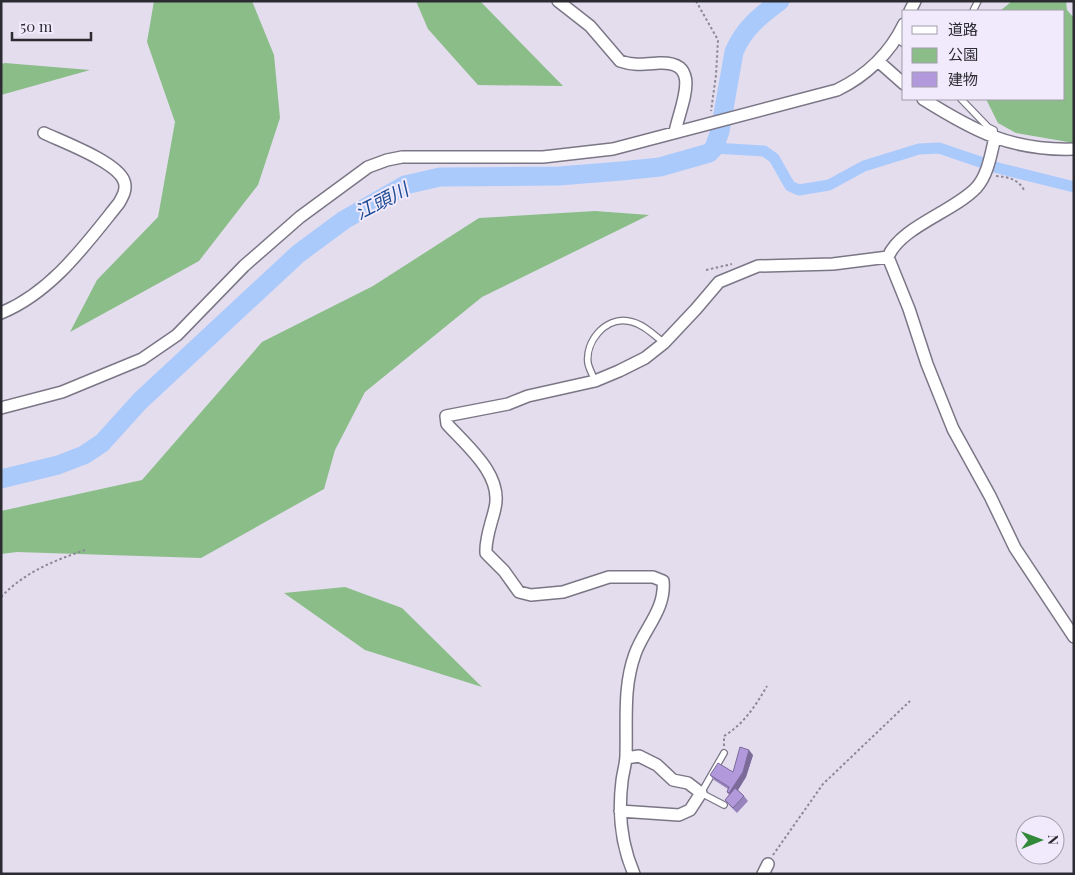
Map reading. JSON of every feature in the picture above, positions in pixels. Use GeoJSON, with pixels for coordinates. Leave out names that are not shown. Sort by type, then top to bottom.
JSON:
{"type":"FeatureCollection","features":[{"type":"Feature","properties":{"kind":"street"},"geometry":{"type":"LineString","coordinates":[[558,1],[590,26],[620,61],[647,66],[660,63],[676,65],[683,70],[687,77],[685,95],[675,132]]}},
{"type":"Feature","properties":{"kind":"street"},"geometry":{"type":"LineString","coordinates":[[1,408],[62,392],[142,359],[177,335],[244,266],[300,217],[368,167],[402,157],[543,157],[613,149],[837,90],[865,73],[900,41]]}},
{"type":"Feature","properties":{"kind":"street"},"geometry":{"type":"LineString","coordinates":[[878,61],[902,82]]}},
{"type":"Feature","properties":{"kind":"street"},"geometry":{"type":"LineString","coordinates":[[924,100],[984,134],[1030,148],[1074,149]]}},
{"type":"Feature","properties":{"kind":"street"},"geometry":{"type":"LineString","coordinates":[[1,313],[29,297],[62,270],[114,209],[125,191],[124,180],[114,169],[44,133]]}},
{"type":"Feature","properties":{"kind":"street"},"geometry":{"type":"LineString","coordinates":[[888,257],[898,241],[976,188],[987,169],[995,137]]}},
{"type":"Feature","properties":{"kind":"street"},"geometry":{"type":"LineString","coordinates":[[634,874],[626,857],[620,811],[626,758],[626,688],[635,652],[655,616],[664,593],[663,581],[653,577],[609,577],[563,592],[531,595],[518,592],[504,571],[486,553],[486,544],[497,500],[492,479],[483,465],[445,420],[446,416],[450,413],[457,414],[508,404],[528,396],[595,381],[645,358],[664,343],[719,282],[758,266],[818,265],[888,257]]}},
{"type":"Feature","properties":{"kind":"street"},"geometry":{"type":"LineString","coordinates":[[888,257],[910,309],[927,364],[952,429],[990,496],[1015,548],[1074,637]]}},
{"type":"Feature","properties":{"kind":"street"},"geometry":{"type":"LineString","coordinates":[[620,811],[679,815],[690,810],[701,793],[688,784],[673,780],[657,766],[639,756],[626,758]]}},
{"type":"Feature","properties":{"kind":"lane"},"geometry":{"type":"LineString","coordinates":[[962,100],[988,128],[994,130],[995,137]]}},
{"type":"Feature","properties":{"kind":"lane"},"geometry":{"type":"LineString","coordinates":[[595,381],[588,362],[593,338],[608,324],[627,320],[646,328],[664,343]]}},
{"type":"Feature","properties":{"kind":"lane"},"geometry":{"type":"LineString","coordinates":[[724,753],[701,793],[724,805]]}},
{"type":"Feature","properties":{"kind":"path"},"geometry":{"type":"LineString","coordinates":[[696,1],[718,40],[714,92],[708,124]]}},
{"type":"Feature","properties":{"kind":"path"},"geometry":{"type":"LineString","coordinates":[[987,169],[1021,183],[1024,190]]}},
{"type":"Feature","properties":{"kind":"path"},"geometry":{"type":"LineString","coordinates":[[1,596],[27,574],[52,561],[85,550]]}},
{"type":"Feature","properties":{"kind":"path"},"geometry":{"type":"LineString","coordinates":[[724,753],[724,736],[748,714],[768,686]]}},
{"type":"Feature","properties":{"kind":"path"},"geometry":{"type":"LineString","coordinates":[[765,869],[783,839],[812,802],[823,784],[910,701]]}},
{"type":"Feature","properties":{"kind":"green space"},"geometry":{"type":"Polygon","coordinates":[[[154,1],[252,1],[274,55],[280,118],[258,185],[199,261],[70,332],[97,280],[158,217],[175,122],[147,42],[154,1]]]}},
{"type":"Feature","properties":{"kind":"green space"},"geometry":{"type":"Polygon","coordinates":[[[416,1],[480,1],[563,86],[478,85],[428,29],[416,1]]]}},
{"type":"Feature","properties":{"kind":"green space"},"geometry":{"type":"Polygon","coordinates":[[[1012,1],[1066,1],[1067,10],[1074,18],[1074,143],[1016,133],[998,123],[986,100],[1065,100],[1065,10],[1001,10],[1012,1]]]}},
{"type":"Feature","properties":{"kind":"green space"},"geometry":{"type":"Polygon","coordinates":[[[5,63],[90,70],[1,95],[1,64],[5,63]]]}},
{"type":"Feature","properties":{"kind":"green space"},"geometry":{"type":"Polygon","coordinates":[[[595,211],[649,215],[482,297],[365,392],[335,450],[324,489],[201,558],[17,552],[1,554],[1,511],[142,480],[262,342],[373,286],[479,218],[595,211]]]}},
{"type":"Feature","properties":{"kind":"green space"},"geometry":{"type":"Polygon","coordinates":[[[345,587],[402,608],[482,687],[365,650],[284,593],[345,587]]]}},
{"type":"Feature","properties":{"kind":"building"},"geometry":{"type":"Polygon","coordinates":[[[740,747],[749,750],[743,772],[729,793],[727,792],[729,787],[710,775],[718,763],[733,772],[740,747]]]}},
{"type":"Feature","properties":{"kind":"building"},"geometry":{"type":"Polygon","coordinates":[[[735,788],[744,796],[733,808],[725,800],[735,788]]]}},
{"type":"Feature","properties":{"kind":"waterway","name":"江頭川"},"geometry":{"type":"LineString","coordinates":[[1,479],[58,465],[84,455],[102,443],[140,401],[298,254],[344,220],[405,185],[440,177],[559,176],[660,167],[709,153],[714,148],[720,131],[734,52],[748,29],[759,17],[780,1]]}},
{"type":"Feature","properties":{"kind":"waterway"},"geometry":{"type":"LineString","coordinates":[[714,148],[764,151],[774,158],[790,186],[799,190],[829,185],[864,166],[919,149],[939,148],[998,168],[1074,187]]}}]}
